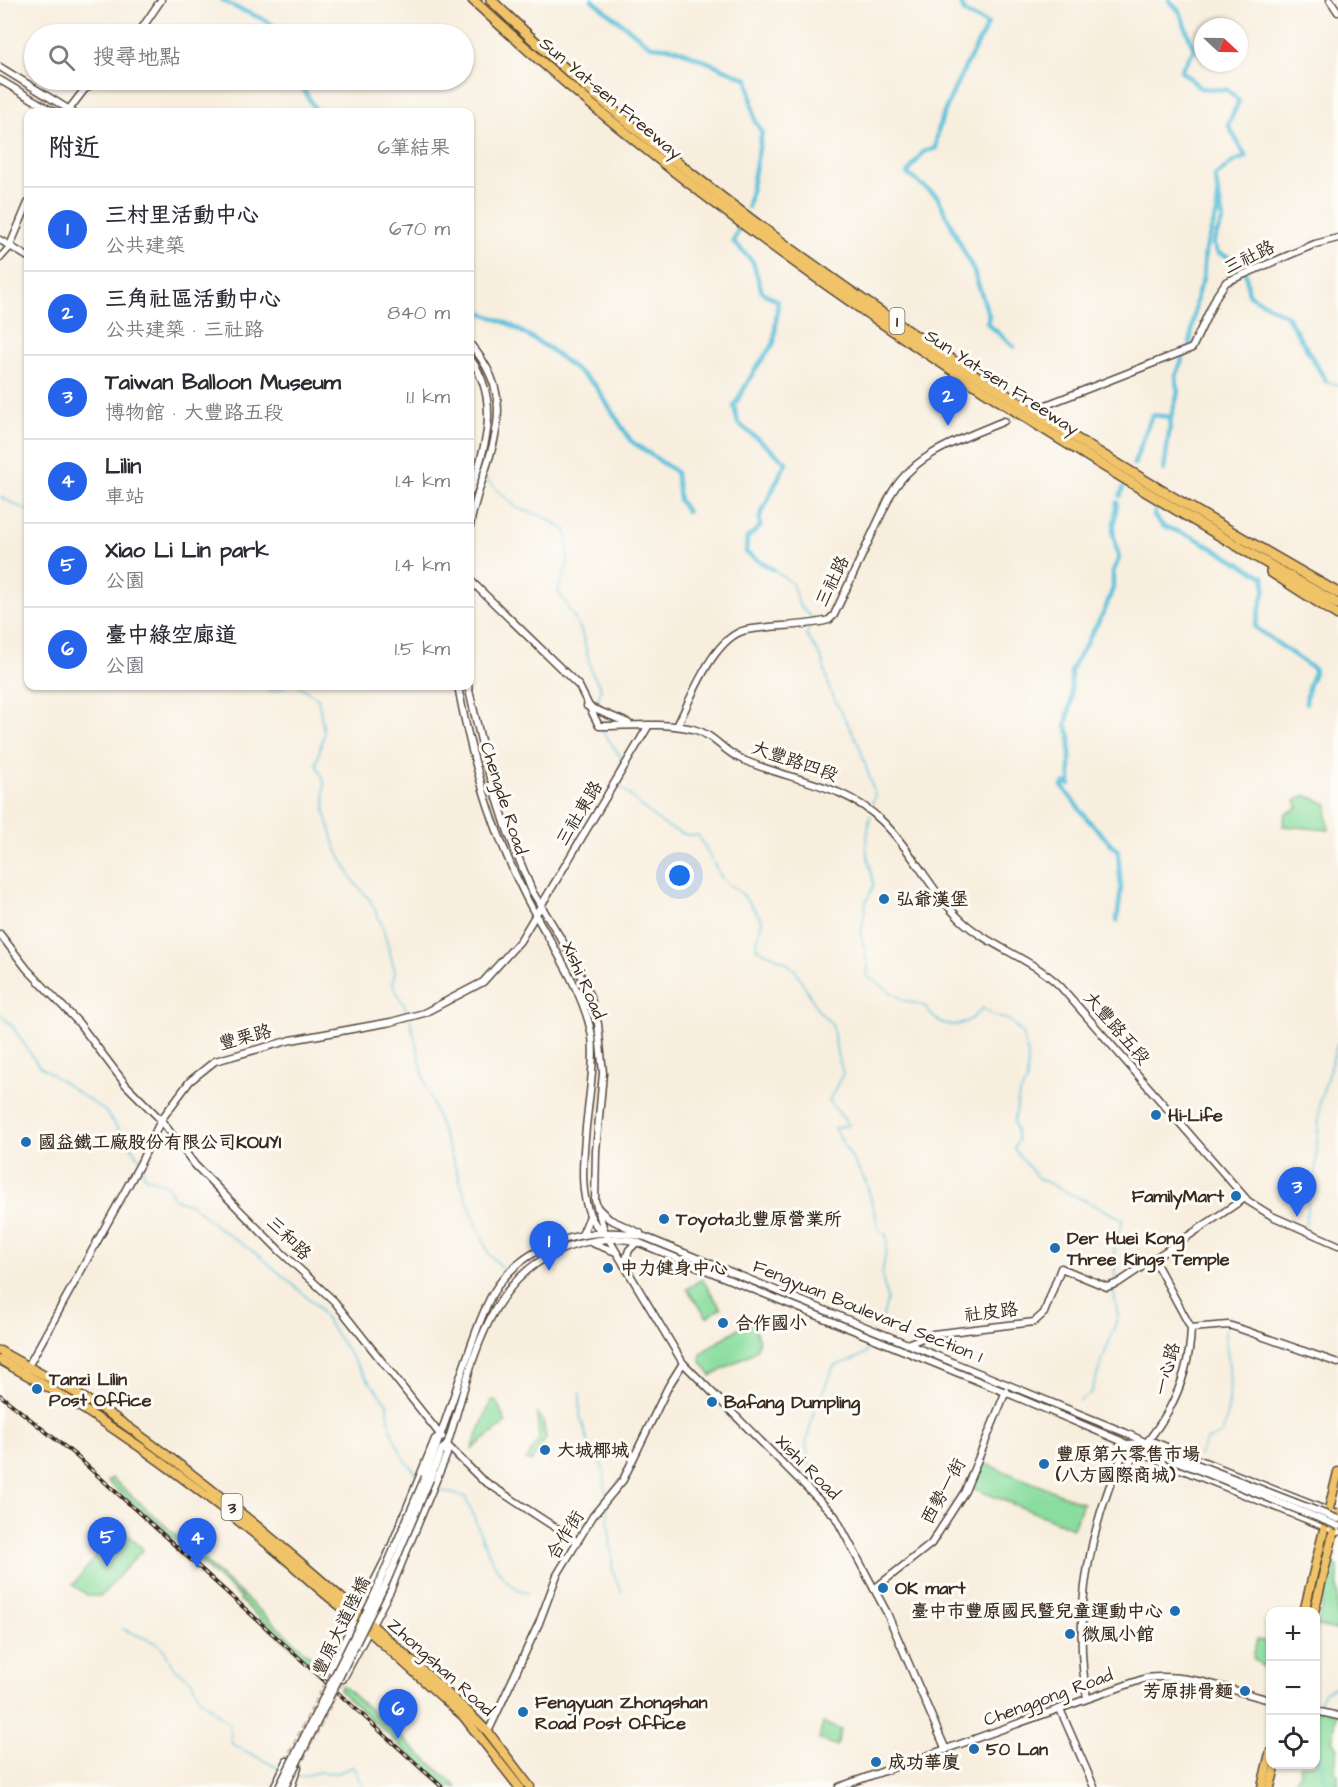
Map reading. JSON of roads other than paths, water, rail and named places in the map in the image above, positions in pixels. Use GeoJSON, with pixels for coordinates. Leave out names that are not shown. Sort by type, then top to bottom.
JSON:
{"type":"FeatureCollection","features":[{"type":"Feature","properties":{"kind":"highway","name":"Sun Yat-sen Freeway"},"geometry":{"type":"LineString","coordinates":[[473,0],[573,90],[750,230],[954,373],[1232,545],[1338,604]]}},
{"type":"Feature","properties":{"kind":"highway","name":"Sun Yat-sen Freeway"},"geometry":{"type":"LineString","coordinates":[[491,0],[642,133],[853,292],[1033,411],[1174,498],[1338,593]]}},
{"type":"Feature","properties":{"kind":"highway"},"geometry":{"type":"LineString","coordinates":[[1232,545],[1338,615]]}},
{"type":"Feature","properties":{"kind":"main road","name":"3"},"geometry":{"type":"LineString","coordinates":[[0,1352],[26,1370]]}},
{"type":"Feature","properties":{"kind":"main road","name":"3"},"geometry":{"type":"LineString","coordinates":[[0,1360],[26,1370]]}},
{"type":"Feature","properties":{"kind":"main road","name":"Zhongshan Road"},"geometry":{"type":"LineString","coordinates":[[26,1370],[136,1442],[318,1583],[464,1717],[519,1787]]}},
{"type":"Feature","properties":{"kind":"main road"},"geometry":{"type":"LineString","coordinates":[[1315,1607],[1336,1515],[1338,1472]]}},
{"type":"Feature","properties":{"kind":"main road"},"geometry":{"type":"LineString","coordinates":[[1305,1607],[1333,1528]]}},
{"type":"Feature","properties":{"kind":"main road","name":"Zhongshan Road"},"geometry":{"type":"LineString","coordinates":[[370,1629],[488,1732],[530,1787]]}},
{"type":"Feature","properties":{"kind":"main road"},"geometry":{"type":"LineString","coordinates":[[1262,1787],[1266,1769]]}},
{"type":"Feature","properties":{"kind":"main road"},"geometry":{"type":"LineString","coordinates":[[1270,1787],[1275,1769]]}},
{"type":"Feature","properties":{"kind":"street"},"geometry":{"type":"LineString","coordinates":[[145,24],[161,0]]}},
{"type":"Feature","properties":{"kind":"street"},"geometry":{"type":"LineString","coordinates":[[1330,0],[1338,12]]}},
{"type":"Feature","properties":{"kind":"street"},"geometry":{"type":"LineString","coordinates":[[0,68],[24,83]]}},
{"type":"Feature","properties":{"kind":"street"},"geometry":{"type":"LineString","coordinates":[[0,80],[47,108]]}},
{"type":"Feature","properties":{"kind":"street"},"geometry":{"type":"LineString","coordinates":[[34,90],[63,108]]}},
{"type":"Feature","properties":{"kind":"street"},"geometry":{"type":"LineString","coordinates":[[72,108],[88,90]]}},
{"type":"Feature","properties":{"kind":"street"},"geometry":{"type":"LineString","coordinates":[[0,258],[9,248],[24,212]]}},
{"type":"Feature","properties":{"kind":"street","name":"三社路"},"geometry":{"type":"LineString","coordinates":[[1041,407],[1192,348],[1217,295],[1226,282],[1315,244],[1338,238]]}},
{"type":"Feature","properties":{"kind":"street"},"geometry":{"type":"LineString","coordinates":[[0,240],[9,248],[24,255]]}},
{"type":"Feature","properties":{"kind":"street"},"geometry":{"type":"LineString","coordinates":[[474,350],[490,374],[497,402],[498,426],[474,512]]}},
{"type":"Feature","properties":{"kind":"street"},"geometry":{"type":"LineString","coordinates":[[474,365],[480,375],[488,400],[488,428],[474,481]]}},
{"type":"Feature","properties":{"kind":"street","name":"三社路"},"geometry":{"type":"LineString","coordinates":[[677,726],[716,653],[726,640],[746,630],[811,624],[829,620],[834,615],[889,498],[900,480],[925,458],[1004,421]]}},
{"type":"Feature","properties":{"kind":"street","name":"大豐路四段"},"geometry":{"type":"LineString","coordinates":[[474,584],[579,686],[599,726],[628,723],[677,726],[707,734],[729,752],[749,762],[828,787],[881,820]]}},
{"type":"Feature","properties":{"kind":"street","name":"Chengde Road"},"geometry":{"type":"LineString","coordinates":[[459,690],[465,726],[487,805],[511,867],[536,916]]}},
{"type":"Feature","properties":{"kind":"street","name":"Chengde Road"},"geometry":{"type":"LineString","coordinates":[[469,690],[498,806],[541,908]]}},
{"type":"Feature","properties":{"kind":"street","name":"大豐路四段"},"geometry":{"type":"LineString","coordinates":[[587,706],[628,723]]}},
{"type":"Feature","properties":{"kind":"street","name":"三社東路"},"geometry":{"type":"LineString","coordinates":[[536,916],[649,725]]}},
{"type":"Feature","properties":{"kind":"street","name":"大豐路五段"},"geometry":{"type":"LineString","coordinates":[[881,820],[963,921],[990,941],[1034,964],[1060,986],[1245,1198],[1264,1212],[1338,1245]]}},
{"type":"Feature","properties":{"kind":"street","name":"Xishi Road"},"geometry":{"type":"LineString","coordinates":[[541,908],[574,960],[591,999],[598,1024],[603,1072],[596,1151],[595,1200],[606,1236],[683,1363],[830,1510],[887,1613],[946,1750]]}},
{"type":"Feature","properties":{"kind":"street","name":"豐栗路"},"geometry":{"type":"LineString","coordinates":[[26,1370],[129,1183],[160,1120],[190,1081],[215,1061],[291,1041],[390,1022],[424,1013],[449,1002],[483,982],[508,957],[536,916]]}},
{"type":"Feature","properties":{"kind":"street","name":"Xishi Road"},"geometry":{"type":"LineString","coordinates":[[536,916],[572,980],[587,1014],[592,1037],[591,1097],[583,1163],[590,1215],[597,1228],[606,1236]]}},
{"type":"Feature","properties":{"kind":"street","name":"三和路"},"geometry":{"type":"LineString","coordinates":[[0,934],[27,969],[78,1022],[126,1085],[160,1120],[195,1165],[280,1251],[334,1301],[447,1445],[481,1479],[576,1542]]}},
{"type":"Feature","properties":{"kind":"street","name":"社皮路"},"geometry":{"type":"LineString","coordinates":[[895,1348],[933,1334],[1034,1322],[1044,1312],[1061,1268],[1107,1287],[1118,1283],[1245,1198]]}},
{"type":"Feature","properties":{"kind":"street"},"geometry":{"type":"LineString","coordinates":[[595,1200],[609,1219],[645,1237]]}},
{"type":"Feature","properties":{"kind":"street"},"geometry":{"type":"LineString","coordinates":[[582,1235],[590,1215]]}},
{"type":"Feature","properties":{"kind":"street","name":"Fengyuan Boulevard Section 1"},"geometry":{"type":"LineString","coordinates":[[370,1629],[425,1510],[447,1454],[447,1445],[478,1352],[501,1297],[516,1279],[534,1264],[564,1248],[620,1231],[645,1237],[1008,1385],[1146,1442],[1167,1455]]}},
{"type":"Feature","properties":{"kind":"street","name":"Fengyuan Boulevard Section 1"},"geometry":{"type":"LineString","coordinates":[[428,1478],[474,1339],[494,1292],[522,1262],[548,1246],[582,1235],[606,1236],[637,1242],[1142,1450],[1167,1455]]}},
{"type":"Feature","properties":{"kind":"street"},"geometry":{"type":"LineString","coordinates":[[588,1242],[616,1252]]}},
{"type":"Feature","properties":{"kind":"street"},"geometry":{"type":"LineString","coordinates":[[624,1265],[629,1250],[637,1242]]}},
{"type":"Feature","properties":{"kind":"street","name":"一心路"},"geometry":{"type":"LineString","coordinates":[[1110,1483],[1142,1450],[1171,1410],[1180,1387],[1191,1328],[1153,1258]]}},
{"type":"Feature","properties":{"kind":"street"},"geometry":{"type":"LineString","coordinates":[[1191,1328],[1228,1325],[1338,1363]]}},
{"type":"Feature","properties":{"kind":"street","name":"合作街"},"geometry":{"type":"LineString","coordinates":[[488,1732],[539,1623],[557,1575],[576,1542],[623,1480],[668,1387],[683,1363]]}},
{"type":"Feature","properties":{"kind":"street","name":"西勢一街"},"geometry":{"type":"LineString","coordinates":[[874,1589],[931,1544],[965,1491],[1008,1385]]}},
{"type":"Feature","properties":{"kind":"street","name":"Fengyuan Boulevard Section 1"},"geometry":{"type":"LineString","coordinates":[[357,1617],[388,1554],[435,1439],[441,1435]]}},
{"type":"Feature","properties":{"kind":"street"},"geometry":{"type":"LineString","coordinates":[[1087,1698],[1083,1678],[1082,1618],[1094,1538],[1110,1483],[1128,1444],[1146,1442]]}},
{"type":"Feature","properties":{"kind":"street","name":"Fengyuan Boulevard Section 1"},"geometry":{"type":"LineString","coordinates":[[1146,1442],[1154,1442],[1336,1515]]}},
{"type":"Feature","properties":{"kind":"street","name":"Fengyuan Boulevard Section 1"},"geometry":{"type":"LineString","coordinates":[[428,1478],[442,1449],[447,1445]]}},
{"type":"Feature","properties":{"kind":"street","name":"Fengyuan Boulevard Section 1"},"geometry":{"type":"LineString","coordinates":[[1142,1450],[1148,1456],[1333,1528]]}},
{"type":"Feature","properties":{"kind":"street"},"geometry":{"type":"LineString","coordinates":[[1167,1455],[1336,1515]]}},
{"type":"Feature","properties":{"kind":"street"},"geometry":{"type":"LineString","coordinates":[[1167,1455],[1333,1528]]}},
{"type":"Feature","properties":{"kind":"street","name":"豐原大道陸橋"},"geometry":{"type":"LineString","coordinates":[[279,1787],[372,1600],[428,1478]]}},
{"type":"Feature","properties":{"kind":"street","name":"豐原大道陸橋"},"geometry":{"type":"LineString","coordinates":[[285,1787],[387,1581],[428,1478]]}},
{"type":"Feature","properties":{"kind":"street"},"geometry":{"type":"LineString","coordinates":[[357,1617],[330,1670],[344,1678],[370,1629]]}},
{"type":"Feature","properties":{"kind":"street"},"geometry":{"type":"LineString","coordinates":[[353,1630],[357,1617]]}},
{"type":"Feature","properties":{"kind":"street"},"geometry":{"type":"LineString","coordinates":[[359,1644],[370,1629]]}},
{"type":"Feature","properties":{"kind":"street","name":"Chenggong Road"},"geometry":{"type":"LineString","coordinates":[[839,1787],[1146,1678],[1165,1676],[1190,1678],[1266,1699]]}},
{"type":"Feature","properties":{"kind":"street"},"geometry":{"type":"LineString","coordinates":[[1060,1709],[1094,1787]]}},
{"type":"Feature","properties":{"kind":"street"},"geometry":{"type":"LineString","coordinates":[[1320,1712],[1338,1716]]}},
{"type":"Feature","properties":{"kind":"street"},"geometry":{"type":"LineString","coordinates":[[274,1787],[287,1761]]}},
{"type":"Feature","properties":{"kind":"street"},"geometry":{"type":"LineString","coordinates":[[291,1787],[298,1767]]}},
{"type":"Feature","properties":{"kind":"waterway"},"geometry":{"type":"LineString","coordinates":[[222,0],[270,24]]}},
{"type":"Feature","properties":{"kind":"waterway"},"geometry":{"type":"LineString","coordinates":[[592,0],[651,46],[674,48],[748,79],[755,121],[762,132],[748,207]]}},
{"type":"Feature","properties":{"kind":"waterway"},"geometry":{"type":"LineString","coordinates":[[959,0],[965,13],[988,24],[948,104],[941,121],[936,148],[923,152],[907,174],[937,196],[974,272],[989,316],[987,323],[1014,347]]}},
{"type":"Feature","properties":{"kind":"waterway"},"geometry":{"type":"LineString","coordinates":[[1169,0],[1180,12],[1194,50],[1181,70],[1200,88],[1228,90],[1239,101],[1228,125],[1246,157],[1233,162],[1215,177],[1223,219],[1213,243],[1218,253],[1244,263],[1249,295],[1287,316],[1326,381]]}},
{"type":"Feature","properties":{"kind":"waterway"},"geometry":{"type":"LineString","coordinates":[[304,90],[315,108]]}},
{"type":"Feature","properties":{"kind":"waterway"},"geometry":{"type":"LineString","coordinates":[[1190,344],[1197,295],[1203,279],[1205,250],[1217,213],[1217,198]]}},
{"type":"Feature","properties":{"kind":"waterway"},"geometry":{"type":"LineString","coordinates":[[739,229],[733,241],[753,262],[762,292],[778,301],[774,343],[734,406],[738,423],[786,462],[760,516],[760,527],[747,538],[746,553],[774,570]]}},
{"type":"Feature","properties":{"kind":"waterway"},"geometry":{"type":"LineString","coordinates":[[474,310],[509,324],[550,349],[595,385],[631,441],[676,472],[679,500],[687,512]]}},
{"type":"Feature","properties":{"kind":"waterway"},"geometry":{"type":"LineString","coordinates":[[1164,470],[1171,417],[1178,393],[1176,376],[1184,355]]}},
{"type":"Feature","properties":{"kind":"waterway"},"geometry":{"type":"LineString","coordinates":[[1326,381],[1338,385]]}},
{"type":"Feature","properties":{"kind":"waterway"},"geometry":{"type":"LineString","coordinates":[[1134,464],[1152,415],[1171,417]]}},
{"type":"Feature","properties":{"kind":"waterway"},"geometry":{"type":"LineString","coordinates":[[484,478],[517,508],[545,517],[567,531],[568,563],[558,591],[581,630],[592,673],[601,688],[596,707]]}},
{"type":"Feature","properties":{"kind":"waterway"},"geometry":{"type":"LineString","coordinates":[[1120,496],[1123,488]]}},
{"type":"Feature","properties":{"kind":"waterway"},"geometry":{"type":"LineString","coordinates":[[0,497],[24,509]]}},
{"type":"Feature","properties":{"kind":"waterway"},"geometry":{"type":"LineString","coordinates":[[1117,502],[1113,533],[1119,558],[1113,572],[1113,588],[1104,612],[1071,670],[1071,703],[1066,725],[1070,736],[1070,785],[1065,783],[1062,786],[1087,819],[1118,851],[1121,889],[1117,921]]}},
{"type":"Feature","properties":{"kind":"waterway"},"geometry":{"type":"LineString","coordinates":[[1156,508],[1154,516],[1163,526],[1195,538],[1264,577],[1265,589],[1255,627],[1315,670],[1308,687],[1306,703]]}},
{"type":"Feature","properties":{"kind":"waterway"},"geometry":{"type":"LineString","coordinates":[[774,570],[792,583],[799,605],[813,619],[812,621]]}},
{"type":"Feature","properties":{"kind":"waterway"},"geometry":{"type":"LineString","coordinates":[[810,626],[806,634],[822,659],[830,691],[859,745],[875,795],[871,808]]}},
{"type":"Feature","properties":{"kind":"waterway"},"geometry":{"type":"LineString","coordinates":[[268,690],[277,690]]}},
{"type":"Feature","properties":{"kind":"waterway"},"geometry":{"type":"LineString","coordinates":[[305,690],[318,698],[324,733],[316,764],[324,780],[325,812],[336,848],[354,882],[370,900],[382,925],[395,971],[393,985],[409,1014]]}},
{"type":"Feature","properties":{"kind":"waterway"},"geometry":{"type":"LineString","coordinates":[[600,728],[621,757],[620,768]]}},
{"type":"Feature","properties":{"kind":"waterway"},"geometry":{"type":"LineString","coordinates":[[620,778],[619,786],[666,826],[677,832],[698,835],[723,880],[742,894],[762,920],[756,948],[786,962],[796,971],[818,1010],[832,1024],[843,1073],[829,1101],[849,1125],[834,1128],[866,1182],[880,1232],[886,1234],[887,1244],[882,1275],[887,1299],[880,1329]]}},
{"type":"Feature","properties":{"kind":"waterway"},"geometry":{"type":"LineString","coordinates":[[870,815],[866,848],[874,885],[866,902],[861,935],[868,965],[867,976],[903,1000],[925,1006],[931,1014],[945,1024],[960,1024],[968,1021],[982,1008],[994,1016],[1009,1020],[1022,1033],[1028,1055],[1027,1081],[1019,1095],[1014,1122],[1018,1140],[1014,1149],[1038,1178],[1123,1219],[1114,1250],[1115,1280]]}},
{"type":"Feature","properties":{"kind":"waterway"},"geometry":{"type":"LineString","coordinates":[[0,1014],[13,1027],[38,1065],[105,1111],[140,1159]]}},
{"type":"Feature","properties":{"kind":"waterway"},"geometry":{"type":"LineString","coordinates":[[410,1019],[427,1089],[470,1208],[489,1254],[503,1269]]}},
{"type":"Feature","properties":{"kind":"waterway"},"geometry":{"type":"LineString","coordinates":[[1306,1225],[1307,1208],[1315,1175],[1320,1101],[1338,1042]]}},
{"type":"Feature","properties":{"kind":"waterway"},"geometry":{"type":"LineString","coordinates":[[142,1167],[145,1177],[167,1185],[175,1199],[192,1205],[217,1227],[261,1257],[316,1305],[361,1371],[387,1403],[391,1431],[404,1459],[418,1475]]}},
{"type":"Feature","properties":{"kind":"waterway"},"geometry":{"type":"LineString","coordinates":[[1079,1401],[1091,1393],[1118,1316],[1113,1288]]}},
{"type":"Feature","properties":{"kind":"waterway"},"geometry":{"type":"LineString","coordinates":[[1227,1323],[1229,1315]]}},
{"type":"Feature","properties":{"kind":"waterway"},"geometry":{"type":"LineString","coordinates":[[1198,1456],[1207,1440],[1221,1435],[1226,1420],[1230,1386],[1225,1327]]}},
{"type":"Feature","properties":{"kind":"waterway"},"geometry":{"type":"LineString","coordinates":[[832,1496],[825,1485],[811,1476],[806,1443],[815,1409],[834,1366],[863,1355],[875,1342]]}},
{"type":"Feature","properties":{"kind":"waterway"},"geometry":{"type":"LineString","coordinates":[[580,1393],[580,1415],[591,1452],[599,1459],[604,1471],[606,1497]]}},
{"type":"Feature","properties":{"kind":"waterway"},"geometry":{"type":"LineString","coordinates":[[436,1489],[465,1497],[496,1567],[515,1588],[528,1593]]}},
{"type":"Feature","properties":{"kind":"waterway"},"geometry":{"type":"LineString","coordinates":[[607,1505],[613,1573],[622,1592]]}},
{"type":"Feature","properties":{"kind":"waterway"},"geometry":{"type":"LineString","coordinates":[[123,1629],[158,1644],[164,1650],[173,1667],[191,1680],[201,1700],[229,1724],[232,1744],[280,1769]]}},
{"type":"Feature","properties":{"kind":"waterway"},"geometry":{"type":"LineString","coordinates":[[1320,1700],[1324,1692],[1338,1685]]}},
{"type":"Feature","properties":{"kind":"waterway"},"geometry":{"type":"LineString","coordinates":[[1320,1759],[1326,1787]]}},
{"type":"Feature","properties":{"kind":"waterway"},"geometry":{"type":"LineString","coordinates":[[299,1777],[319,1772],[337,1773],[353,1767],[363,1787]]}},
{"type":"Feature","properties":{"kind":"tunnel"},"geometry":{"type":"LineString","coordinates":[[1004,421],[1041,407]]}},
{"type":"Feature","properties":{"kind":"tunnel"},"geometry":{"type":"LineString","coordinates":[[287,1761],[347,1641]]}},
{"type":"Feature","properties":{"kind":"tunnel"},"geometry":{"type":"LineString","coordinates":[[298,1767],[345,1674]]}},
{"type":"Feature","properties":{"kind":"railway"},"geometry":{"type":"LineString","coordinates":[[0,1395],[75,1455],[442,1787]]}},
{"type":"Feature","properties":{"kind":"place","name":"三角社區活動中心"},"geometry":{"type":"Point","coordinates":[948,426]}},
{"type":"Feature","properties":{"kind":"place","name":"弘爺漢堡"},"geometry":{"type":"Point","coordinates":[884,899]}},
{"type":"Feature","properties":{"kind":"place","name":"Hi-Life"},"geometry":{"type":"Point","coordinates":[1156,1115]}},
{"type":"Feature","properties":{"kind":"place","name":"國益鐵工廠股份有限公司KOUYI"},"geometry":{"type":"Point","coordinates":[26,1142]}},
{"type":"Feature","properties":{"kind":"place","name":"FamilyMart"},"geometry":{"type":"Point","coordinates":[1236,1196]}},
{"type":"Feature","properties":{"kind":"place","name":"Taiwan Balloon Museum"},"geometry":{"type":"Point","coordinates":[1297,1217]}},
{"type":"Feature","properties":{"kind":"place","name":"Toyota北豐原營業所"},"geometry":{"type":"Point","coordinates":[664,1219]}},
{"type":"Feature","properties":{"kind":"place","name":"Der Huei Kong Three Kings Temple"},"geometry":{"type":"Point","coordinates":[1055,1248]}},
{"type":"Feature","properties":{"kind":"place","name":"中力健身中心"},"geometry":{"type":"Point","coordinates":[608,1268]}},
{"type":"Feature","properties":{"kind":"place","name":"三村里活動中心"},"geometry":{"type":"Point","coordinates":[549,1271]}},
{"type":"Feature","properties":{"kind":"place","name":"合作國小"},"geometry":{"type":"Point","coordinates":[723,1323]}},
{"type":"Feature","properties":{"kind":"place","name":"Tanzi Lilin Post Office"},"geometry":{"type":"Point","coordinates":[37,1389]}},
{"type":"Feature","properties":{"kind":"place","name":"Bafang Dumpling"},"geometry":{"type":"Point","coordinates":[712,1402]}},
{"type":"Feature","properties":{"kind":"place","name":"大城椰城"},"geometry":{"type":"Point","coordinates":[545,1450]}},
{"type":"Feature","properties":{"kind":"place","name":"豐原第六零售市場 (八方國際商城)"},"geometry":{"type":"Point","coordinates":[1044,1464]}},
{"type":"Feature","properties":{"kind":"place","name":"Xiao Li Lin park"},"geometry":{"type":"Point","coordinates":[107,1567]}},
{"type":"Feature","properties":{"kind":"place","name":"Lilin"},"geometry":{"type":"Point","coordinates":[197,1568]}},
{"type":"Feature","properties":{"kind":"place","name":"OK mart"},"geometry":{"type":"Point","coordinates":[883,1588]}},
{"type":"Feature","properties":{"kind":"place","name":"臺中市豐原國民暨兒童運動中心"},"geometry":{"type":"Point","coordinates":[1175,1611]}},
{"type":"Feature","properties":{"kind":"place","name":"微風小館"},"geometry":{"type":"Point","coordinates":[1070,1634]}},
{"type":"Feature","properties":{"kind":"place","name":"芳原排骨麵"},"geometry":{"type":"Point","coordinates":[1245,1691]}},
{"type":"Feature","properties":{"kind":"place","name":"Fengyuan Zhongshan Road Post Office"},"geometry":{"type":"Point","coordinates":[523,1712]}},
{"type":"Feature","properties":{"kind":"place","name":"臺中綠空廊道"},"geometry":{"type":"Point","coordinates":[398,1739]}},
{"type":"Feature","properties":{"kind":"place","name":"50 Lan"},"geometry":{"type":"Point","coordinates":[974,1749]}},
{"type":"Feature","properties":{"kind":"place","name":"成功華廈"},"geometry":{"type":"Point","coordinates":[876,1762]}}]}
